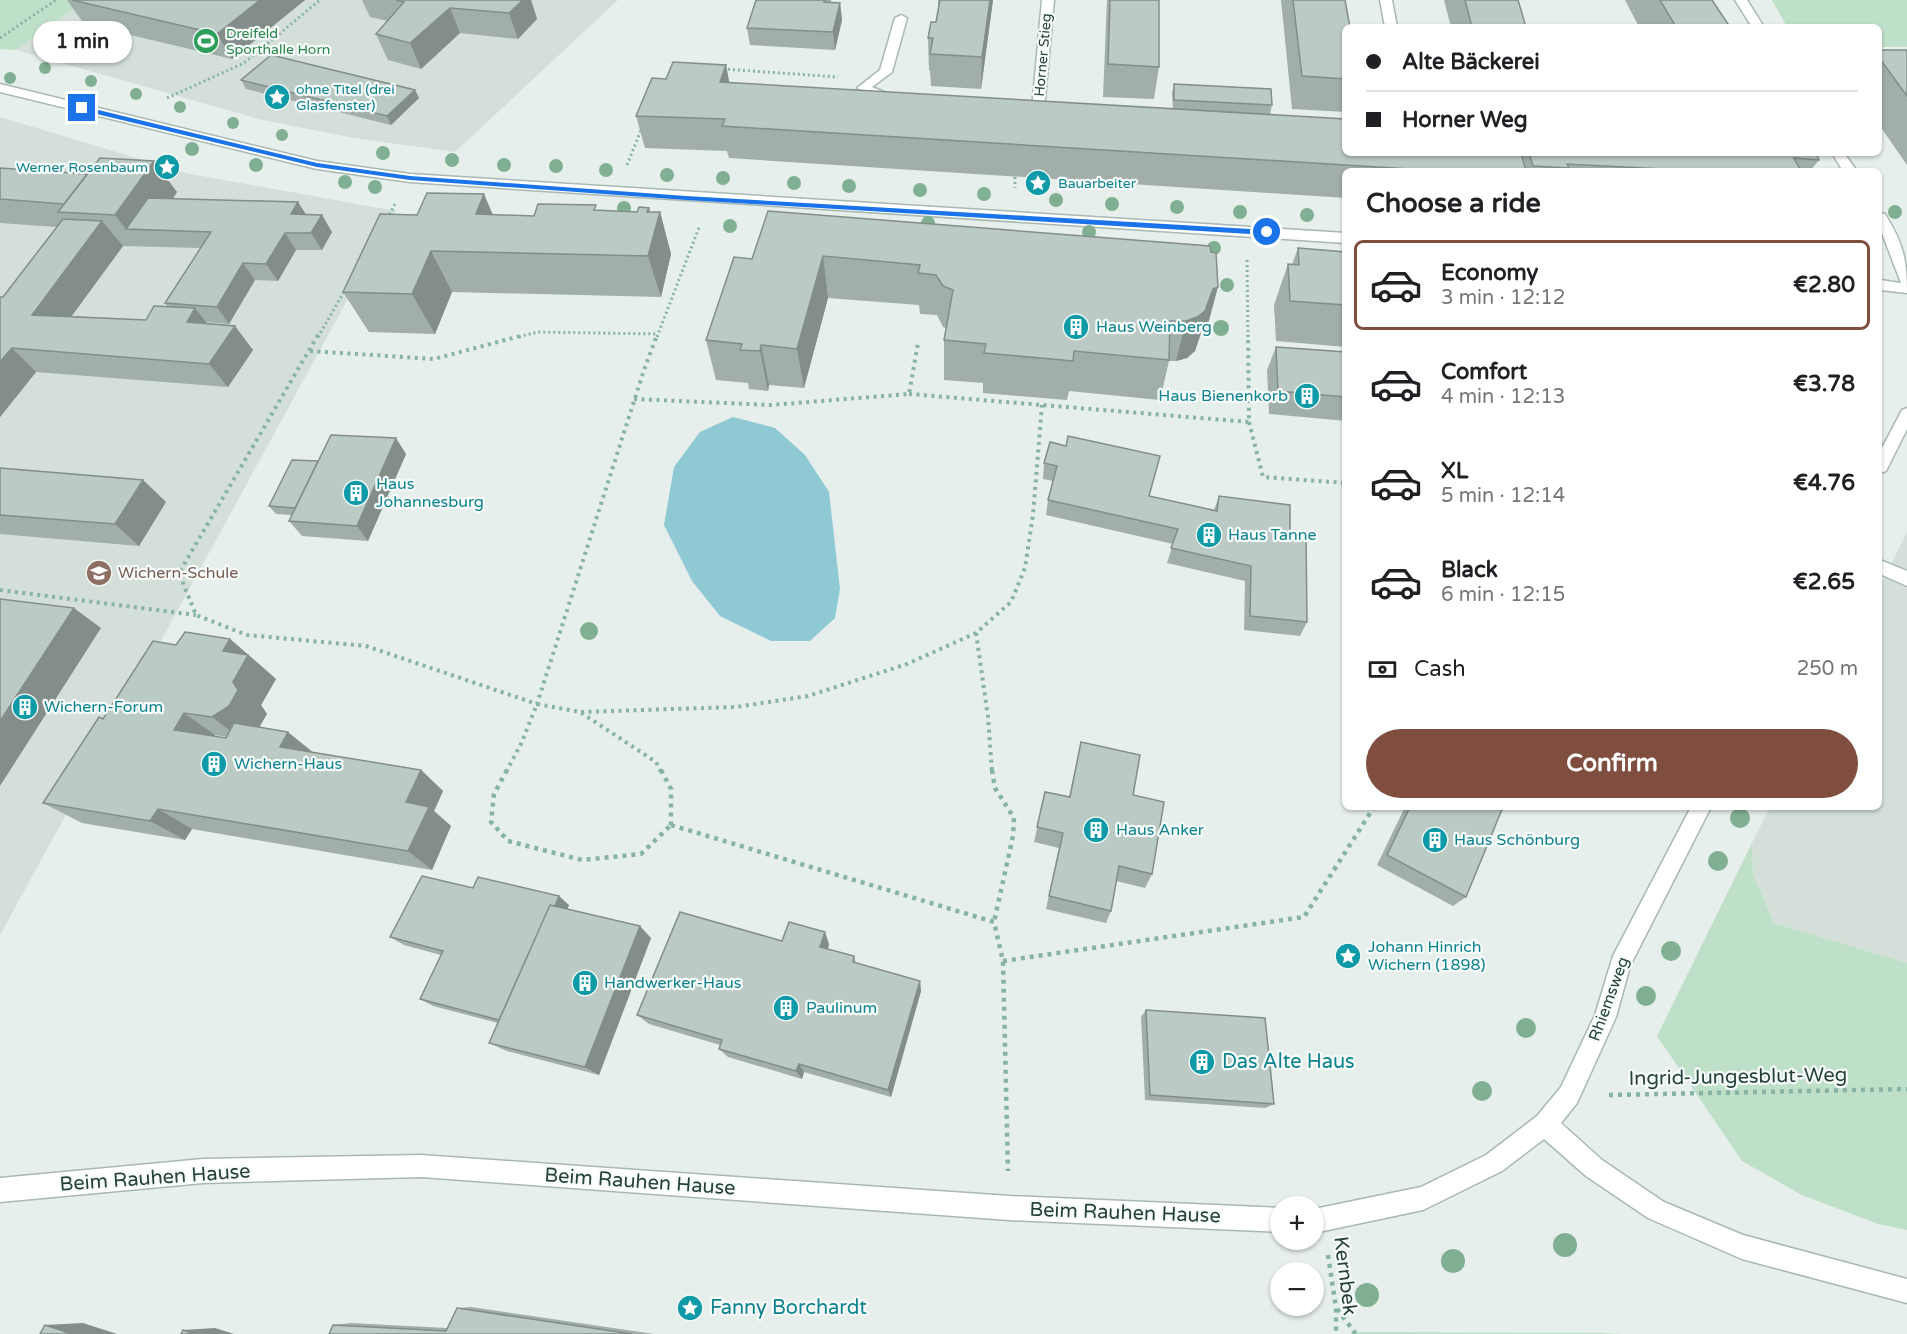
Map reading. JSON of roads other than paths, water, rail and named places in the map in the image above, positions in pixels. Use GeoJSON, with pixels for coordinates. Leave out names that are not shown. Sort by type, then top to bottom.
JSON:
{"type":"FeatureCollection","features":[{"type":"Feature","properties":{"kind":"street","name":"Horner Stieg"},"geometry":{"type":"LineString","coordinates":[[1038,110],[1047,0]]}},
{"type":"Feature","properties":{"kind":"street"},"geometry":{"type":"LineString","coordinates":[[1386,0],[1390,24]]}},
{"type":"Feature","properties":{"kind":"street"},"geometry":{"type":"LineString","coordinates":[[1741,0],[1756,24]]}},
{"type":"Feature","properties":{"kind":"street"},"geometry":{"type":"LineString","coordinates":[[901,18],[886,72],[863,88],[891,100],[902,101]]}},
{"type":"Feature","properties":{"kind":"street"},"geometry":{"type":"LineString","coordinates":[[0,88],[317,165],[410,178],[615,193],[1342,238]]}},
{"type":"Feature","properties":{"kind":"street"},"geometry":{"type":"LineString","coordinates":[[1882,221],[1907,280]]}},
{"type":"Feature","properties":{"kind":"street"},"geometry":{"type":"LineString","coordinates":[[1882,285],[1907,288]]}},
{"type":"Feature","properties":{"kind":"street"},"geometry":{"type":"LineString","coordinates":[[1882,463],[1907,414]]}},
{"type":"Feature","properties":{"kind":"street"},"geometry":{"type":"LineString","coordinates":[[1882,568],[1907,579]]}},
{"type":"Feature","properties":{"kind":"street","name":"Rhiemsweg"},"geometry":{"type":"LineString","coordinates":[[1545,1124],[1569,1095],[1605,1017],[1620,963],[1699,810]]}},
{"type":"Feature","properties":{"kind":"street"},"geometry":{"type":"LineString","coordinates":[[1324,1220],[1423,1198],[1494,1163],[1545,1124],[1594,1168],[1656,1210],[1742,1246],[1907,1291]]}},
{"type":"Feature","properties":{"kind":"street","name":"Beim Rauhen Hause"},"geometry":{"type":"LineString","coordinates":[[0,1190],[203,1172],[421,1166],[1009,1208],[1270,1220]]}},
{"type":"Feature","properties":{"kind":"water"},"geometry":{"type":"Polygon","coordinates":[[[733,417],[775,428],[805,455],[829,492],[840,589],[835,618],[810,641],[771,641],[720,616],[692,581],[664,525],[674,467],[700,432],[733,417]]]}},
{"type":"Feature","properties":{"kind":"place","name":"Dreifeld Sporthalle Horn"},"geometry":{"type":"Point","coordinates":[206,41]}},
{"type":"Feature","properties":{"kind":"place","name":"ohne Titel (drei Glasfenster)"},"geometry":{"type":"Point","coordinates":[277,97]}},
{"type":"Feature","properties":{"kind":"place","name":"Werner Rosenbaum"},"geometry":{"type":"Point","coordinates":[167,167]}},
{"type":"Feature","properties":{"kind":"place","name":"Bauarbeiter"},"geometry":{"type":"Point","coordinates":[1038,183]}},
{"type":"Feature","properties":{"kind":"place","name":"Haus Weinberg"},"geometry":{"type":"Point","coordinates":[1076,327]}},
{"type":"Feature","properties":{"kind":"place","name":"Haus Bienenkorb"},"geometry":{"type":"Point","coordinates":[1307,396]}},
{"type":"Feature","properties":{"kind":"place","name":"Haus Johannesburg"},"geometry":{"type":"Point","coordinates":[356,493]}},
{"type":"Feature","properties":{"kind":"place","name":"Haus Tanne"},"geometry":{"type":"Point","coordinates":[1209,535]}},
{"type":"Feature","properties":{"kind":"place","name":"Wichern-Schule"},"geometry":{"type":"Point","coordinates":[99,573]}},
{"type":"Feature","properties":{"kind":"place","name":"Wichern-Forum"},"geometry":{"type":"Point","coordinates":[25,707]}},
{"type":"Feature","properties":{"kind":"place","name":"Wichern-Haus"},"geometry":{"type":"Point","coordinates":[214,764]}},
{"type":"Feature","properties":{"kind":"place","name":"Haus Anker"},"geometry":{"type":"Point","coordinates":[1096,830]}},
{"type":"Feature","properties":{"kind":"place","name":"Haus Schönburg"},"geometry":{"type":"Point","coordinates":[1435,840]}},
{"type":"Feature","properties":{"kind":"place","name":"Johann Hinrich Wichern (1898)"},"geometry":{"type":"Point","coordinates":[1348,956]}},
{"type":"Feature","properties":{"kind":"place","name":"Handwerker-Haus"},"geometry":{"type":"Point","coordinates":[585,983]}},
{"type":"Feature","properties":{"kind":"place","name":"Paulinum"},"geometry":{"type":"Point","coordinates":[786,1008]}},
{"type":"Feature","properties":{"kind":"place","name":"Das Alte Haus"},"geometry":{"type":"Point","coordinates":[1202,1062]}},
{"type":"Feature","properties":{"kind":"place","name":"Fanny Borchardt"},"geometry":{"type":"Point","coordinates":[690,1308]}}]}
